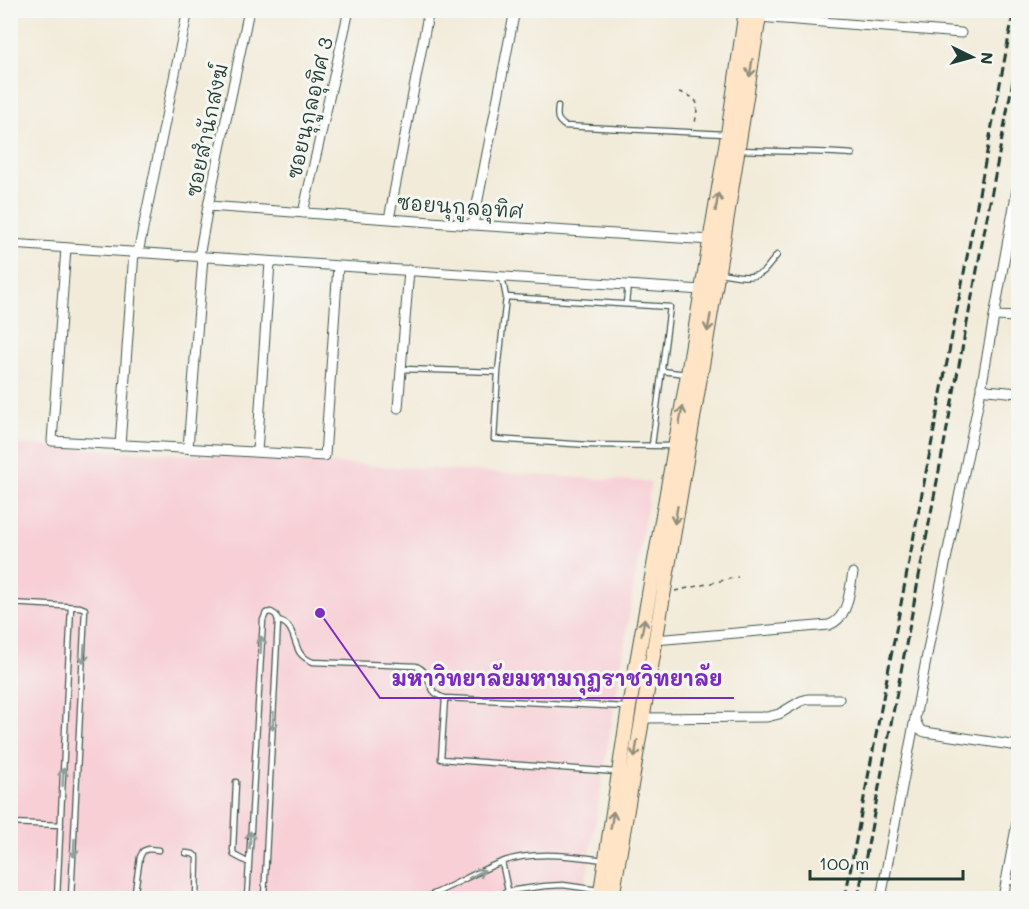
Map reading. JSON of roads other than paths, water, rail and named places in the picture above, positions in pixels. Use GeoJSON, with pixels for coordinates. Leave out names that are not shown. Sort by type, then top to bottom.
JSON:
{"type":"FeatureCollection","features":[{"type":"Feature","properties":{"kind":"main road"},"geometry":{"type":"LineString","coordinates":[[606,895],[642,718],[663,594],[708,291],[711,240],[728,134],[755,13]]}},
{"type":"Feature","properties":{"kind":"main road"},"geometry":{"type":"LineString","coordinates":[[612,860],[619,772],[628,707],[688,374],[708,291],[718,273],[738,149],[755,13]]}},
{"type":"Feature","properties":{"kind":"street"},"geometry":{"type":"LineString","coordinates":[[120,445],[136,252],[188,10]]}},
{"type":"Feature","properties":{"kind":"street","name":"ซอยสำนักสงฆ์"},"geometry":{"type":"LineString","coordinates":[[188,448],[201,257],[208,206],[249,10]]}},
{"type":"Feature","properties":{"kind":"street","name":"ซอยนุกูลอุทิศ 3"},"geometry":{"type":"LineString","coordinates":[[303,213],[349,10]]}},
{"type":"Feature","properties":{"kind":"street"},"geometry":{"type":"LineString","coordinates":[[389,219],[429,10]]}},
{"type":"Feature","properties":{"kind":"street"},"geometry":{"type":"LineString","coordinates":[[473,225],[515,10]]}},
{"type":"Feature","properties":{"kind":"street"},"geometry":{"type":"LineString","coordinates":[[755,13],[961,33]]}},
{"type":"Feature","properties":{"kind":"street"},"geometry":{"type":"LineString","coordinates":[[881,898],[1018,185]]}},
{"type":"Feature","properties":{"kind":"street","name":"ซอยนุกูลอุทิศ"},"geometry":{"type":"LineString","coordinates":[[208,206],[711,240]]}},
{"type":"Feature","properties":{"kind":"street"},"geometry":{"type":"LineString","coordinates":[[10,244],[708,291]]}},
{"type":"Feature","properties":{"kind":"street"},"geometry":{"type":"LineString","coordinates":[[1007,247],[1018,248]]}},
{"type":"Feature","properties":{"kind":"street"},"geometry":{"type":"LineString","coordinates":[[66,248],[52,441],[325,456],[338,266]]}},
{"type":"Feature","properties":{"kind":"street"},"geometry":{"type":"LineString","coordinates":[[257,452],[270,262]]}},
{"type":"Feature","properties":{"kind":"street"},"geometry":{"type":"LineString","coordinates":[[398,408],[409,270]]}},
{"type":"Feature","properties":{"kind":"street"},"geometry":{"type":"LineString","coordinates":[[994,316],[1018,317]]}},
{"type":"Feature","properties":{"kind":"street"},"geometry":{"type":"LineString","coordinates":[[981,386],[987,390],[1018,393]]}},
{"type":"Feature","properties":{"kind":"street"},"geometry":{"type":"LineString","coordinates":[[655,640],[829,625],[838,621],[844,612],[853,573]]}},
{"type":"Feature","properties":{"kind":"street"},"geometry":{"type":"LineString","coordinates":[[642,718],[767,717],[779,714],[805,700],[839,699]]}},
{"type":"Feature","properties":{"kind":"street"},"geometry":{"type":"LineString","coordinates":[[915,720],[920,730],[925,732],[1018,746]]}},
{"type":"Feature","properties":{"kind":"street"},"geometry":{"type":"LineString","coordinates":[[1003,898],[1018,817]]}},
{"type":"Feature","properties":{"kind":"lane"},"geometry":{"type":"LineString","coordinates":[[558,106],[557,116],[560,123],[566,126],[728,134]]}},
{"type":"Feature","properties":{"kind":"lane"},"geometry":{"type":"LineString","coordinates":[[738,149],[852,154]]}},
{"type":"Feature","properties":{"kind":"lane"},"geometry":{"type":"LineString","coordinates":[[718,273],[757,276],[764,272],[777,255]]}},
{"type":"Feature","properties":{"kind":"lane"},"geometry":{"type":"LineString","coordinates":[[502,276],[506,297],[494,439],[589,445],[676,446]]}},
{"type":"Feature","properties":{"kind":"lane"},"geometry":{"type":"LineString","coordinates":[[626,304],[628,284]]}},
{"type":"Feature","properties":{"kind":"lane"},"geometry":{"type":"LineString","coordinates":[[506,297],[670,307],[652,445]]}},
{"type":"Feature","properties":{"kind":"lane"},"geometry":{"type":"LineString","coordinates":[[401,369],[498,372]]}},
{"type":"Feature","properties":{"kind":"lane"},"geometry":{"type":"LineString","coordinates":[[662,371],[688,374]]}},
{"type":"Feature","properties":{"kind":"lane"},"geometry":{"type":"LineString","coordinates":[[10,603],[85,609],[71,898]]}},
{"type":"Feature","properties":{"kind":"lane"},"geometry":{"type":"LineString","coordinates":[[10,896],[58,898],[71,607]]}},
{"type":"Feature","properties":{"kind":"lane"},"geometry":{"type":"LineString","coordinates":[[247,898],[263,620],[266,613],[271,612],[276,615],[278,621],[264,898]]}},
{"type":"Feature","properties":{"kind":"lane"},"geometry":{"type":"LineString","coordinates":[[278,621],[286,623],[300,653],[313,662],[416,666],[425,673],[432,692],[445,698],[628,707]]}},
{"type":"Feature","properties":{"kind":"lane"},"geometry":{"type":"LineString","coordinates":[[445,698],[441,759],[619,772]]}},
{"type":"Feature","properties":{"kind":"lane"},"geometry":{"type":"LineString","coordinates":[[236,782],[233,850],[234,855],[249,864]]}},
{"type":"Feature","properties":{"kind":"lane"},"geometry":{"type":"LineString","coordinates":[[10,823],[61,825]]}},
{"type":"Feature","properties":{"kind":"lane"},"geometry":{"type":"LineString","coordinates":[[134,898],[140,857],[143,851],[159,850]]}},
{"type":"Feature","properties":{"kind":"lane"},"geometry":{"type":"LineString","coordinates":[[186,853],[197,857],[196,898]]}},
{"type":"Feature","properties":{"kind":"lane"},"geometry":{"type":"LineString","coordinates":[[424,898],[502,862],[521,858],[565,855],[612,860]]}},
{"type":"Feature","properties":{"kind":"lane"},"geometry":{"type":"LineString","coordinates":[[502,862],[508,891],[512,898]]}},
{"type":"Feature","properties":{"kind":"lane"},"geometry":{"type":"LineString","coordinates":[[1006,882],[1018,882]]}},
{"type":"Feature","properties":{"kind":"lane"},"geometry":{"type":"LineString","coordinates":[[495,898],[508,891],[563,885],[606,895]]}},
{"type":"Feature","properties":{"kind":"railway"},"geometry":{"type":"LineString","coordinates":[[845,898],[1014,10]]}},
{"type":"Feature","properties":{"kind":"railway"},"geometry":{"type":"LineString","coordinates":[[858,898],[1018,54]]}},
{"type":"Feature","properties":{"kind":"place","name":"มหาวิทยาลัยมหามกุฏราชวิทยาลัย"},"geometry":{"type":"Point","coordinates":[320,613]}}]}
